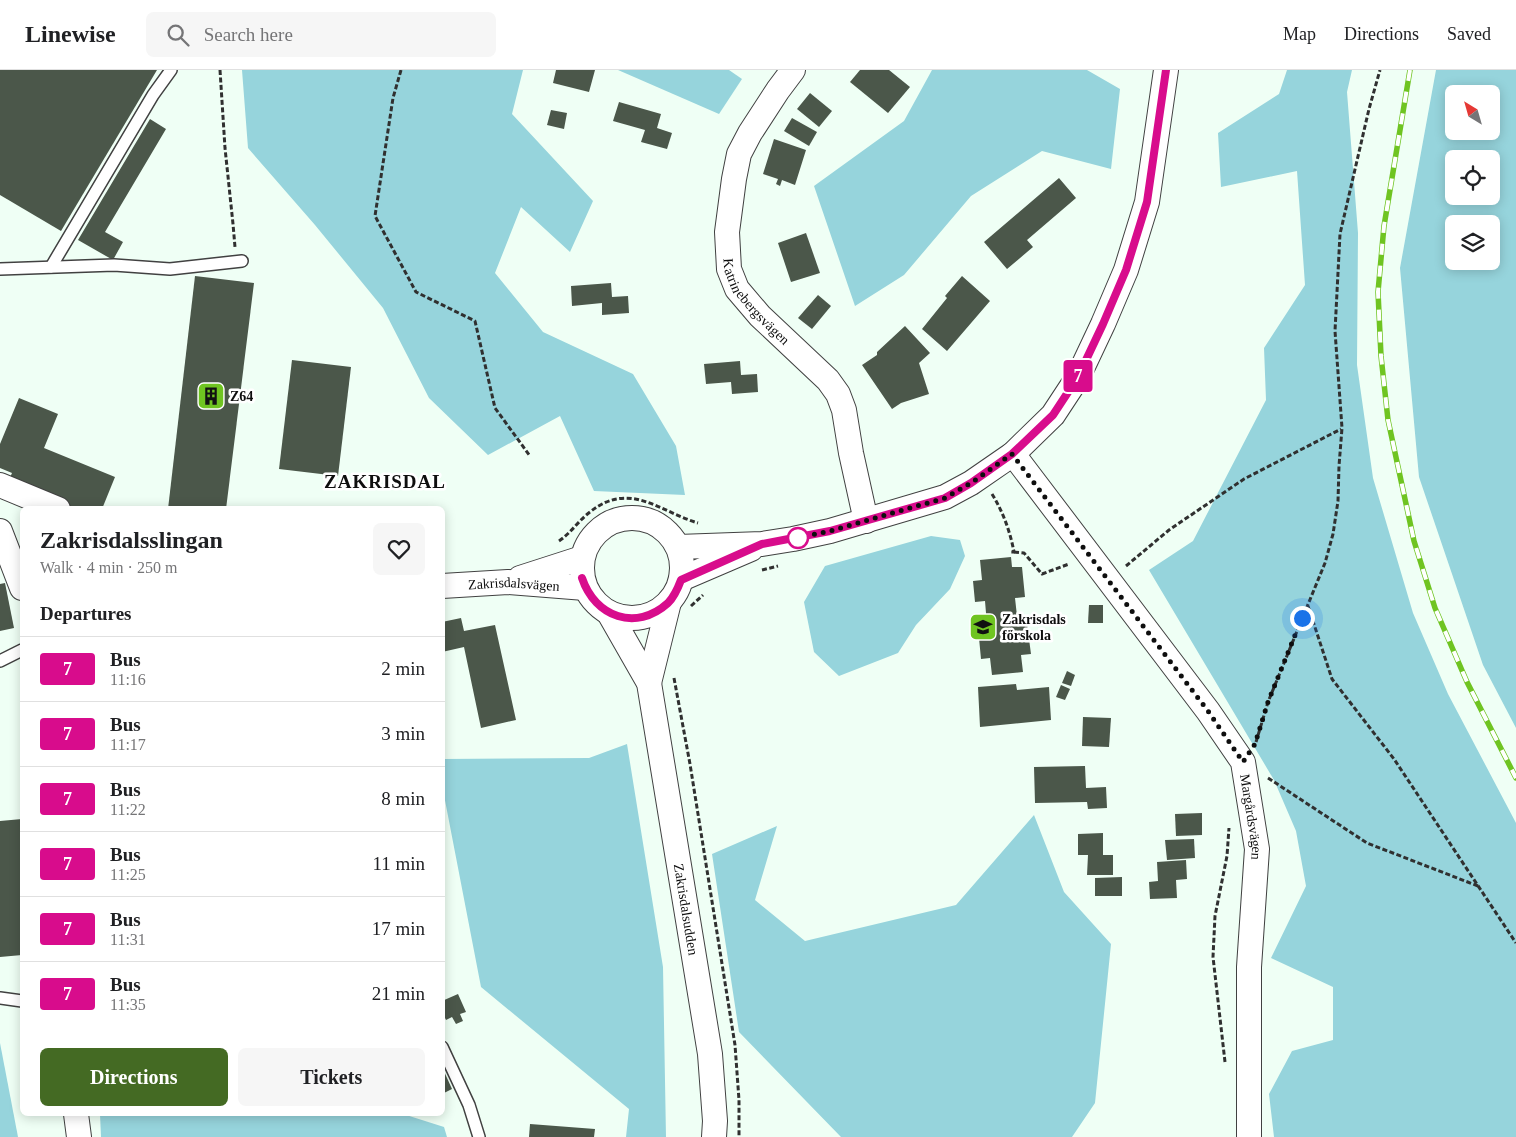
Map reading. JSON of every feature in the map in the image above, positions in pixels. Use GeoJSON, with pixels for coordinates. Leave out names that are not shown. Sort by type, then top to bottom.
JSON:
{"type":"FeatureCollection","features":[{"type":"Feature","properties":{"kind":"street","name":"Katrinebergsvägen"},"geometry":{"type":"LineString","coordinates":[[793,70],[750,133],[739,154],[727,232],[729,269],[737,289],[760,316],[828,380],[838,394],[844,410],[866,521]]}},
{"type":"Feature","properties":{"kind":"street"},"geometry":{"type":"LineString","coordinates":[[681,580],[710,556],[830,531],[945,498],[971,483],[1012,454],[1053,415],[1074,383],[1103,324],[1126,270],[1147,202],[1166,70]]}},
{"type":"Feature","properties":{"kind":"street","name":"Margårdsvägen"},"geometry":{"type":"LineString","coordinates":[[1012,454],[1208,711],[1243,762],[1257,849],[1249,967],[1248,1137]]}},
{"type":"Feature","properties":{"kind":"street"},"geometry":{"type":"LineString","coordinates":[[0,485],[51,506]]}},
{"type":"Feature","properties":{"kind":"street"},"geometry":{"type":"LineString","coordinates":[[633,517],[648,520],[660,526],[671,535],[678,547],[681,558],[681,580],[676,591],[678,607],[641,618],[624,618],[609,613],[595,603],[585,588],[581,568],[587,544],[595,533],[606,524],[619,518],[633,517]]}},
{"type":"Feature","properties":{"kind":"street"},"geometry":{"type":"LineString","coordinates":[[0,531],[20,583]]}},
{"type":"Feature","properties":{"kind":"street"},"geometry":{"type":"LineString","coordinates":[[678,547],[710,556]]}},
{"type":"Feature","properties":{"kind":"street"},"geometry":{"type":"LineString","coordinates":[[508,582],[582,558]]}},
{"type":"Feature","properties":{"kind":"street","name":"Zakrisdalsvägen"},"geometry":{"type":"LineString","coordinates":[[445,586],[508,582],[585,588]]}},
{"type":"Feature","properties":{"kind":"street","name":"Zakrisdalsudden"},"geometry":{"type":"LineString","coordinates":[[650,683],[678,607]]}},
{"type":"Feature","properties":{"kind":"street","name":"Zakrisdalsudden"},"geometry":{"type":"LineString","coordinates":[[609,613],[650,683],[710,1054],[715,1121],[714,1137]]}},
{"type":"Feature","properties":{"kind":"street"},"geometry":{"type":"LineString","coordinates":[[76,1116],[79,1137]]}},
{"type":"Feature","properties":{"kind":"lane"},"geometry":{"type":"LineString","coordinates":[[51,267],[153,95],[170,70]]}},
{"type":"Feature","properties":{"kind":"lane"},"geometry":{"type":"LineString","coordinates":[[0,269],[114,265],[170,269],[239,262]]}},
{"type":"Feature","properties":{"kind":"lane"},"geometry":{"type":"LineString","coordinates":[[0,661],[20,651]]}},
{"type":"Feature","properties":{"kind":"lane"},"geometry":{"type":"LineString","coordinates":[[0,998],[20,1001]]}},
{"type":"Feature","properties":{"kind":"lane"},"geometry":{"type":"LineString","coordinates":[[445,1055],[468,1105],[479,1137]]}},
{"type":"Feature","properties":{"kind":"path"},"geometry":{"type":"LineString","coordinates":[[220,70],[225,148],[239,262]]}},
{"type":"Feature","properties":{"kind":"path"},"geometry":{"type":"LineString","coordinates":[[401,70],[394,98],[375,216],[416,292],[475,321],[495,408],[530,456]]}},
{"type":"Feature","properties":{"kind":"path"},"geometry":{"type":"LineString","coordinates":[[1380,70],[1368,109],[1340,234],[1335,330],[1342,428],[1338,501],[1333,534],[1325,563],[1268,702],[1255,744],[1243,762],[1367,843],[1478,886]]}},
{"type":"Feature","properties":{"kind":"path"},"geometry":{"type":"LineString","coordinates":[[1108,581],[1169,530],[1244,479],[1342,428]]}},
{"type":"Feature","properties":{"kind":"path"},"geometry":{"type":"LineString","coordinates":[[986,494],[995,488]]}},
{"type":"Feature","properties":{"kind":"path"},"geometry":{"type":"LineString","coordinates":[[990,491],[999,505],[1008,527],[1014,552]]}},
{"type":"Feature","properties":{"kind":"path"},"geometry":{"type":"LineString","coordinates":[[554,544],[563,538],[591,511],[607,502],[627,498],[646,500],[683,517],[708,525],[714,586],[705,593],[678,607]]}},
{"type":"Feature","properties":{"kind":"path"},"geometry":{"type":"LineString","coordinates":[[1009,552],[1024,553],[1042,574],[1074,561]]}},
{"type":"Feature","properties":{"kind":"path"},"geometry":{"type":"LineString","coordinates":[[752,572],[781,565]]}},
{"type":"Feature","properties":{"kind":"path"},"geometry":{"type":"LineString","coordinates":[[1308,605],[1332,680],[1394,758],[1516,943]]}},
{"type":"Feature","properties":{"kind":"path"},"geometry":{"type":"LineString","coordinates":[[674,677],[735,1045],[739,1100],[739,1137]]}},
{"type":"Feature","properties":{"kind":"path"},"geometry":{"type":"LineString","coordinates":[[1226,1068],[1213,957],[1215,916],[1227,856],[1230,822]]}},
{"type":"Feature","properties":{"kind":"shaded area"},"geometry":{"type":"Polygon","coordinates":[[[242,70],[523,70],[512,114],[593,201],[570,252],[521,207],[495,273],[543,332],[633,374],[676,446],[685,495],[594,491],[560,416],[488,455],[429,398],[383,308],[315,225],[248,148],[242,70]]]}},
{"type":"Feature","properties":{"kind":"shaded area"},"geometry":{"type":"Polygon","coordinates":[[[618,70],[729,70],[742,79],[719,114],[618,70]]]}},
{"type":"Feature","properties":{"kind":"shaded area"},"geometry":{"type":"Polygon","coordinates":[[[932,70],[1087,70],[1120,89],[1111,169],[1042,151],[971,196],[904,275],[855,306],[814,186],[904,121],[932,70]]]}},
{"type":"Feature","properties":{"kind":"shaded area"},"geometry":{"type":"Polygon","coordinates":[[[1287,70],[1352,70],[1347,92],[1358,233],[1357,365],[1373,478],[1413,613],[1448,694],[1516,823],[1516,1137],[1274,1137],[1269,1094],[1292,1051],[1333,1040],[1333,987],[1271,958],[1306,886],[1296,831],[1274,780],[1149,570],[1193,541],[1266,400],[1264,348],[1305,285],[1297,171],[1221,187],[1218,133],[1279,94],[1287,70]]]}},
{"type":"Feature","properties":{"kind":"shaded area"},"geometry":{"type":"Polygon","coordinates":[[[1436,70],[1516,70],[1516,728],[1483,665],[1419,477],[1400,268],[1436,70]]]}},
{"type":"Feature","properties":{"kind":"shaded area"},"geometry":{"type":"Polygon","coordinates":[[[931,536],[960,540],[965,556],[950,589],[916,625],[898,653],[839,676],[814,652],[804,602],[825,566],[931,536]]]}},
{"type":"Feature","properties":{"kind":"shaded area"},"geometry":{"type":"Polygon","coordinates":[[[627,744],[663,967],[666,1137],[626,1137],[629,1109],[481,987],[445,800],[445,759],[589,758],[627,744]]]}},
{"type":"Feature","properties":{"kind":"shaded area"},"geometry":{"type":"Polygon","coordinates":[[[1034,815],[1064,892],[1111,944],[1095,1103],[1072,1137],[841,1137],[739,1032],[712,854],[777,826],[755,900],[805,941],[956,905],[1034,815]]]}},
{"type":"Feature","properties":{"kind":"shaded area"},"geometry":{"type":"Polygon","coordinates":[[[0,1043],[18,1137],[0,1137],[0,1043]]]}},
{"type":"Feature","properties":{"kind":"shaded area"},"geometry":{"type":"Polygon","coordinates":[[[100,1116],[409,1116],[444,1127],[447,1137],[101,1137],[100,1116]]]}},
{"type":"Feature","properties":{"kind":"building"},"geometry":{"type":"Polygon","coordinates":[[[0,70],[157,70],[61,231],[0,195],[0,70]]]}},
{"type":"Feature","properties":{"kind":"building"},"geometry":{"type":"Polygon","coordinates":[[[556,70],[595,70],[589,92],[553,83],[556,70]]]}},
{"type":"Feature","properties":{"kind":"building"},"geometry":{"type":"Polygon","coordinates":[[[860,70],[889,70],[910,87],[888,113],[850,82],[860,70]]]}},
{"type":"Feature","properties":{"kind":"building"},"geometry":{"type":"Polygon","coordinates":[[[810,93],[832,111],[819,127],[797,109],[810,93]]]}},
{"type":"Feature","properties":{"kind":"building"},"geometry":{"type":"Polygon","coordinates":[[[619,102],[661,114],[657,128],[672,133],[667,149],[641,142],[645,130],[613,121],[619,102]]]}},
{"type":"Feature","properties":{"kind":"building"},"geometry":{"type":"Polygon","coordinates":[[[551,110],[567,113],[564,129],[547,125],[551,110]]]}},
{"type":"Feature","properties":{"kind":"building"},"geometry":{"type":"Polygon","coordinates":[[[792,118],[817,132],[809,146],[784,131],[792,118]]]}},
{"type":"Feature","properties":{"kind":"building"},"geometry":{"type":"Polygon","coordinates":[[[150,119],[166,129],[105,232],[123,242],[113,260],[78,240],[150,119]]]}},
{"type":"Feature","properties":{"kind":"building"},"geometry":{"type":"Polygon","coordinates":[[[774,139],[806,150],[795,185],[782,180],[780,186],[776,184],[778,179],[763,174],[774,139]]]}},
{"type":"Feature","properties":{"kind":"building"},"geometry":{"type":"Polygon","coordinates":[[[1059,178],[1076,198],[1027,240],[1033,247],[1007,269],[984,242],[1059,178]]]}},
{"type":"Feature","properties":{"kind":"building"},"geometry":{"type":"Polygon","coordinates":[[[806,233],[820,273],[791,282],[778,243],[806,233]]]}},
{"type":"Feature","properties":{"kind":"building","name":"Z64"},"geometry":{"type":"Polygon","coordinates":[[[195,276],[254,283],[226,506],[168,506],[195,276]]]}},
{"type":"Feature","properties":{"kind":"building"},"geometry":{"type":"Polygon","coordinates":[[[962,276],[990,301],[947,351],[922,329],[947,298],[945,296],[962,276]]]}},
{"type":"Feature","properties":{"kind":"building"},"geometry":{"type":"Polygon","coordinates":[[[611,283],[612,297],[628,296],[629,313],[602,315],[602,303],[572,306],[571,286],[611,283]]]}},
{"type":"Feature","properties":{"kind":"building"},"geometry":{"type":"Polygon","coordinates":[[[818,295],[831,306],[812,329],[798,318],[818,295]]]}},
{"type":"Feature","properties":{"kind":"building"},"geometry":{"type":"Polygon","coordinates":[[[905,326],[930,353],[919,363],[929,394],[901,403],[892,409],[862,365],[877,355],[877,352],[905,326]]]}},
{"type":"Feature","properties":{"kind":"building"},"geometry":{"type":"Polygon","coordinates":[[[292,360],[351,367],[338,476],[279,469],[292,360]]]}},
{"type":"Feature","properties":{"kind":"building"},"geometry":{"type":"Polygon","coordinates":[[[740,361],[741,375],[757,374],[758,392],[732,394],[731,382],[706,384],[704,364],[740,361]]]}},
{"type":"Feature","properties":{"kind":"building"},"geometry":{"type":"Polygon","coordinates":[[[19,398],[58,414],[44,448],[115,477],[103,506],[66,506],[8,482],[12,473],[0,468],[0,444],[19,398]]]}},
{"type":"Feature","properties":{"kind":"building"},"geometry":{"type":"Polygon","coordinates":[[[1011,557],[1012,567],[1022,567],[1025,597],[1015,598],[1018,625],[1027,624],[1031,654],[1021,655],[1023,672],[992,675],[990,658],[981,659],[979,638],[988,637],[985,601],[975,602],[973,581],[982,580],[980,560],[1011,557]]]}},
{"type":"Feature","properties":{"kind":"building"},"geometry":{"type":"Polygon","coordinates":[[[5,583],[14,628],[0,631],[0,584],[5,583]]]}},
{"type":"Feature","properties":{"kind":"building"},"geometry":{"type":"Polygon","coordinates":[[[1089,605],[1103,605],[1103,623],[1088,623],[1089,605]]]}},
{"type":"Feature","properties":{"kind":"building"},"geometry":{"type":"Polygon","coordinates":[[[461,618],[464,631],[495,625],[516,720],[481,728],[464,647],[445,651],[445,621],[461,618]]]}},
{"type":"Feature","properties":{"kind":"building"},"geometry":{"type":"Polygon","coordinates":[[[1067,671],[1075,675],[1071,686],[1062,683],[1067,671]]]}},
{"type":"Feature","properties":{"kind":"building"},"geometry":{"type":"Polygon","coordinates":[[[1016,684],[1017,690],[1049,687],[1051,720],[980,727],[978,687],[1016,684]]]}},
{"type":"Feature","properties":{"kind":"building"},"geometry":{"type":"Polygon","coordinates":[[[1061,685],[1070,689],[1065,700],[1056,697],[1061,685]]]}},
{"type":"Feature","properties":{"kind":"building"},"geometry":{"type":"Polygon","coordinates":[[[1083,717],[1111,718],[1109,747],[1082,746],[1083,717]]]}},
{"type":"Feature","properties":{"kind":"building"},"geometry":{"type":"Polygon","coordinates":[[[1085,766],[1086,788],[1106,787],[1107,808],[1088,809],[1087,802],[1035,803],[1034,767],[1085,766]]]}},
{"type":"Feature","properties":{"kind":"building"},"geometry":{"type":"Polygon","coordinates":[[[1202,813],[1202,835],[1176,836],[1175,814],[1202,813]]]}},
{"type":"Feature","properties":{"kind":"building"},"geometry":{"type":"Polygon","coordinates":[[[20,819],[20,955],[0,957],[0,821],[20,819]]]}},
{"type":"Feature","properties":{"kind":"building"},"geometry":{"type":"Polygon","coordinates":[[[1103,833],[1103,855],[1113,855],[1113,875],[1087,875],[1088,855],[1078,855],[1078,834],[1103,833]]]}},
{"type":"Feature","properties":{"kind":"building"},"geometry":{"type":"Polygon","coordinates":[[[1194,839],[1195,858],[1167,860],[1165,840],[1194,839]]]}},
{"type":"Feature","properties":{"kind":"building"},"geometry":{"type":"Polygon","coordinates":[[[1186,860],[1187,879],[1176,880],[1177,898],[1150,899],[1149,882],[1158,881],[1157,862],[1186,860]]]}},
{"type":"Feature","properties":{"kind":"building"},"geometry":{"type":"Polygon","coordinates":[[[1122,877],[1122,896],[1095,896],[1095,878],[1122,877]]]}},
{"type":"Feature","properties":{"kind":"building"},"geometry":{"type":"Polygon","coordinates":[[[458,994],[466,1012],[460,1014],[463,1021],[456,1024],[452,1017],[446,1020],[445,1000],[458,994]]]}},
{"type":"Feature","properties":{"kind":"building"},"geometry":{"type":"Polygon","coordinates":[[[445,1074],[452,1089],[445,1092],[445,1074]]]}},
{"type":"Feature","properties":{"kind":"building"},"geometry":{"type":"Polygon","coordinates":[[[530,1124],[595,1129],[594,1137],[529,1137],[530,1124]]]}},
{"type":"Feature","properties":{"kind":"railway"},"geometry":{"type":"LineString","coordinates":[[1410,70],[1384,226],[1378,292],[1381,356],[1388,420],[1414,541],[1435,608],[1467,682],[1516,778]]}},
{"type":"Feature","properties":{"kind":"bus line","name":"7"},"geometry":{"type":"LineString","coordinates":[[582,578],[585,588],[595,603],[609,613],[624,618],[641,618],[656,612],[669,602],[681,580],[762,544],[830,531],[945,498],[971,483],[1012,454],[1053,415],[1067,395],[1078,377],[1126,270],[1147,202],[1166,70]]}},
{"type":"Feature","properties":{"kind":"place","name":"Z64"},"geometry":{"type":"Point","coordinates":[211,396]}},
{"type":"Feature","properties":{"kind":"place","name":"Zakrisdals förskola"},"geometry":{"type":"Point","coordinates":[983,627]}},
{"type":"Feature","properties":{"kind":"district","name":"ZAKRISDAL"},"geometry":{"type":"Point","coordinates":[385,481]}},
{"type":"Feature","properties":{"kind":"route"},"geometry":{"type":"LineString","coordinates":[[798,538],[793,539],[830,531],[945,498],[971,483],[1012,454],[1208,711],[1243,762],[1255,744],[1268,702],[1302,618]]}}]}
